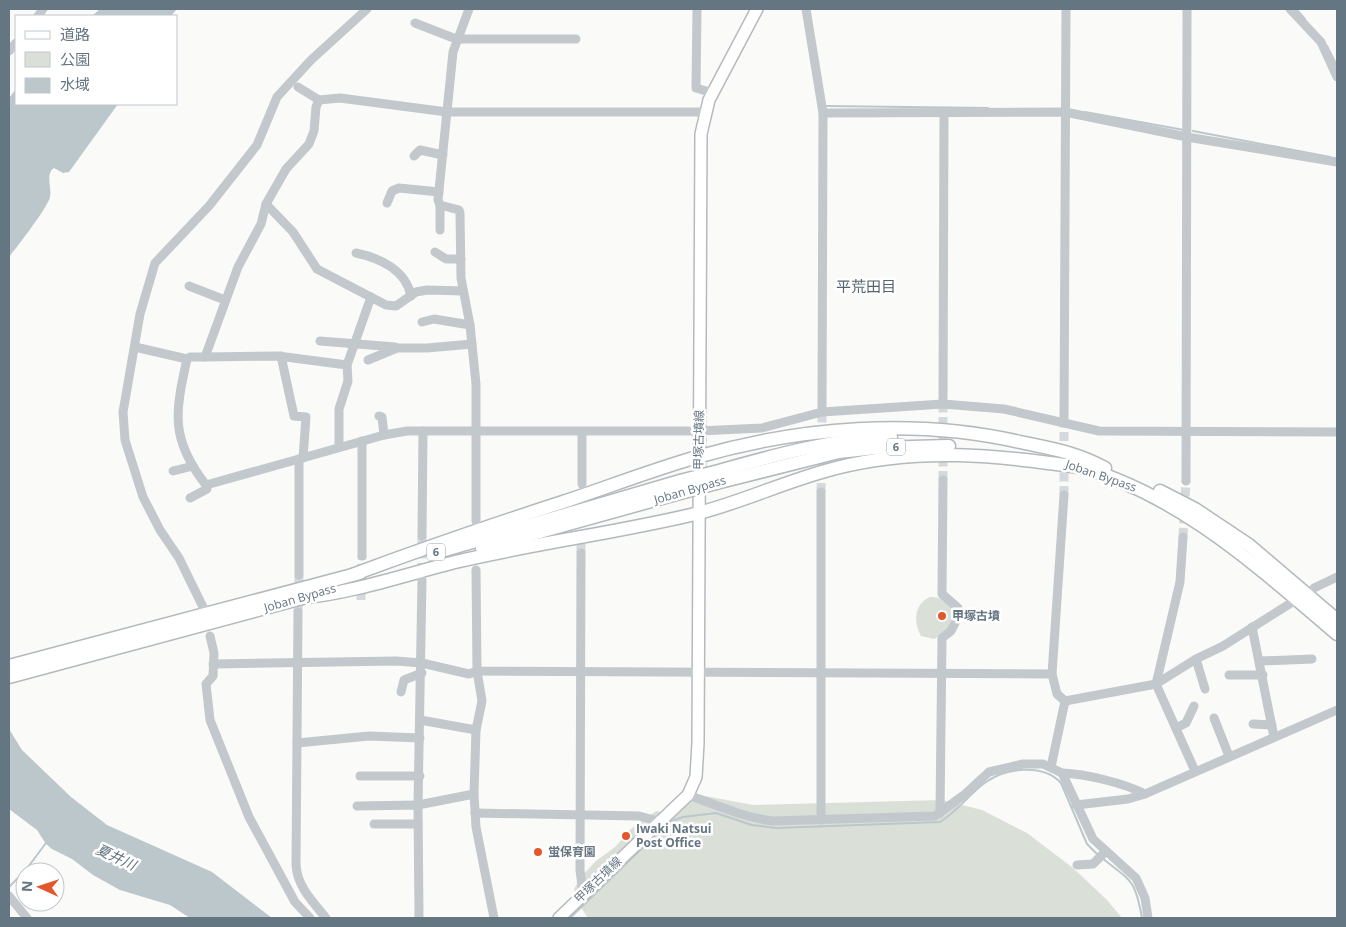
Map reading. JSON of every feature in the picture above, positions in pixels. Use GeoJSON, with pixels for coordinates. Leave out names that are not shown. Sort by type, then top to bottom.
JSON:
{"type":"FeatureCollection","features":[{"type":"Feature","properties":{"kind":"highway"},"geometry":{"type":"LineString","coordinates":[[352,575],[510,519],[698,457],[750,444],[810,435],[878,429],[918,429],[993,434],[1081,456],[1105,468]]}},
{"type":"Feature","properties":{"kind":"highway","name":"Joban Bypass"},"geometry":{"type":"LineString","coordinates":[[716,477],[773,456],[819,446],[876,438],[913,437],[978,440],[1018,445],[1055,453],[1105,468],[1150,485],[1196,510],[1269,560],[1337,620]]}},
{"type":"Feature","properties":{"kind":"highway","name":"Joban Bypass"},"geometry":{"type":"LineString","coordinates":[[9,677],[352,575],[716,477],[820,455],[893,447],[974,447],[1049,459],[1079,467],[1142,490],[1193,519],[1245,556],[1337,634]]}},
{"type":"Feature","properties":{"kind":"highway"},"geometry":{"type":"LineString","coordinates":[[299,598],[325,596],[522,547],[698,513],[812,475],[849,465],[891,458],[943,454],[990,455],[1079,467]]}},
{"type":"Feature","properties":{"kind":"highway","name":"Joban Bypass"},"geometry":{"type":"LineString","coordinates":[[9,666],[299,598],[680,487]]}},
{"type":"Feature","properties":{"kind":"main road","name":"甲塚古墳線"},"geometry":{"type":"LineString","coordinates":[[560,918],[583,894],[662,822],[688,795],[696,777],[700,150],[705,112],[757,9]]}},
{"type":"Feature","properties":{"kind":"street"},"geometry":{"type":"LineString","coordinates":[[203,607],[179,558],[160,530],[143,497],[125,440],[123,412],[140,314],[155,263],[209,206],[257,145],[277,97],[311,60],[367,9]]}},
{"type":"Feature","properties":{"kind":"street"},"geometry":{"type":"LineString","coordinates":[[440,230],[439,192],[456,39],[468,10],[458,9]]}},
{"type":"Feature","properties":{"kind":"street"},"geometry":{"type":"LineString","coordinates":[[697,9],[696,88],[713,93]]}},
{"type":"Feature","properties":{"kind":"street"},"geometry":{"type":"LineString","coordinates":[[806,9],[823,113],[822,412]]}},
{"type":"Feature","properties":{"kind":"street"},"geometry":{"type":"LineString","coordinates":[[1064,422],[1066,9]]}},
{"type":"Feature","properties":{"kind":"street"},"geometry":{"type":"LineString","coordinates":[[1186,481],[1187,9]]}},
{"type":"Feature","properties":{"kind":"street"},"geometry":{"type":"LineString","coordinates":[[1290,9],[1321,42],[1337,77]]}},
{"type":"Feature","properties":{"kind":"street"},"geometry":{"type":"LineString","coordinates":[[414,23],[456,39],[576,40]]}},
{"type":"Feature","properties":{"kind":"street"},"geometry":{"type":"LineString","coordinates":[[298,87],[319,100],[340,98],[447,112],[705,112]]}},
{"type":"Feature","properties":{"kind":"street"},"geometry":{"type":"LineString","coordinates":[[205,357],[238,267],[261,224],[266,204],[286,169],[309,144],[314,131],[316,107],[319,100]]}},
{"type":"Feature","properties":{"kind":"street"},"geometry":{"type":"LineString","coordinates":[[823,113],[944,114],[1065,110],[1187,137],[1337,162]]}},
{"type":"Feature","properties":{"kind":"street"},"geometry":{"type":"LineString","coordinates":[[943,404],[944,114]]}},
{"type":"Feature","properties":{"kind":"street"},"geometry":{"type":"LineString","coordinates":[[414,156],[420,150],[443,154]]}},
{"type":"Feature","properties":{"kind":"street"},"geometry":{"type":"LineString","coordinates":[[388,203],[392,191],[399,188],[439,192]]}},
{"type":"Feature","properties":{"kind":"street"},"geometry":{"type":"LineString","coordinates":[[266,204],[293,232],[317,269],[386,304],[396,306],[411,296],[426,290],[463,291]]}},
{"type":"Feature","properties":{"kind":"street"},"geometry":{"type":"LineString","coordinates":[[440,205],[459,210],[460,213],[463,291],[470,324],[476,384],[476,521]]}},
{"type":"Feature","properties":{"kind":"street"},"geometry":{"type":"LineString","coordinates":[[435,252],[446,259],[461,259]]}},
{"type":"Feature","properties":{"kind":"street"},"geometry":{"type":"LineString","coordinates":[[356,253],[374,258],[397,272],[407,282],[411,296]]}},
{"type":"Feature","properties":{"kind":"street"},"geometry":{"type":"LineString","coordinates":[[189,286],[225,300]]}},
{"type":"Feature","properties":{"kind":"street"},"geometry":{"type":"LineString","coordinates":[[339,448],[339,410],[348,381],[347,365],[371,297]]}},
{"type":"Feature","properties":{"kind":"street"},"geometry":{"type":"LineString","coordinates":[[422,322],[434,319],[470,324]]}},
{"type":"Feature","properties":{"kind":"street"},"geometry":{"type":"LineString","coordinates":[[320,341],[397,348],[427,348],[472,344]]}},
{"type":"Feature","properties":{"kind":"street"},"geometry":{"type":"LineString","coordinates":[[134,347],[187,359],[190,357],[281,356],[347,365]]}},
{"type":"Feature","properties":{"kind":"street"},"geometry":{"type":"LineString","coordinates":[[368,360],[397,348]]}},
{"type":"Feature","properties":{"kind":"street"},"geometry":{"type":"LineString","coordinates":[[281,356],[294,416],[306,417],[301,458],[299,574]]}},
{"type":"Feature","properties":{"kind":"street"},"geometry":{"type":"LineString","coordinates":[[187,359],[178,410],[179,439],[193,466],[206,484],[399,431],[582,432],[699,431],[762,428],[822,412],[943,404],[1004,409],[1100,431],[1337,432]]}},
{"type":"Feature","properties":{"kind":"street"},"geometry":{"type":"LineString","coordinates":[[380,416],[382,417],[384,435]]}},
{"type":"Feature","properties":{"kind":"street"},"geometry":{"type":"LineString","coordinates":[[422,536],[423,431]]}},
{"type":"Feature","properties":{"kind":"street"},"geometry":{"type":"LineString","coordinates":[[582,432],[582,484]]}},
{"type":"Feature","properties":{"kind":"street"},"geometry":{"type":"LineString","coordinates":[[362,441],[362,556]]}},
{"type":"Feature","properties":{"kind":"street"},"geometry":{"type":"LineString","coordinates":[[173,471],[193,466]]}},
{"type":"Feature","properties":{"kind":"street"},"geometry":{"type":"LineString","coordinates":[[940,813],[942,638],[951,631],[960,615],[958,608],[942,594],[943,480]]}},
{"type":"Feature","properties":{"kind":"street"},"geometry":{"type":"LineString","coordinates":[[190,498],[207,489]]}},
{"type":"Feature","properties":{"kind":"street"},"geometry":{"type":"LineString","coordinates":[[820,820],[822,492]]}},
{"type":"Feature","properties":{"kind":"street"},"geometry":{"type":"LineString","coordinates":[[1064,495],[1052,674],[1057,694],[1065,701]]}},
{"type":"Feature","properties":{"kind":"street"},"geometry":{"type":"LineString","coordinates":[[1183,537],[1180,582],[1156,684],[1195,771]]}},
{"type":"Feature","properties":{"kind":"street"},"geometry":{"type":"LineString","coordinates":[[581,553],[580,870],[583,894]]}},
{"type":"Feature","properties":{"kind":"street"},"geometry":{"type":"LineString","coordinates":[[476,570],[477,672],[482,701],[476,730],[475,814],[479,847],[494,918]]}},
{"type":"Feature","properties":{"kind":"street"},"geometry":{"type":"LineString","coordinates":[[1314,588],[1337,577]]}},
{"type":"Feature","properties":{"kind":"street"},"geometry":{"type":"LineString","coordinates":[[419,918],[418,805],[422,668],[422,580]]}},
{"type":"Feature","properties":{"kind":"street"},"geometry":{"type":"LineString","coordinates":[[1065,701],[1156,684],[1196,659],[1223,646],[1291,603]]}},
{"type":"Feature","properties":{"kind":"street"},"geometry":{"type":"LineString","coordinates":[[298,612],[296,876],[326,918]]}},
{"type":"Feature","properties":{"kind":"street"},"geometry":{"type":"LineString","coordinates":[[1252,627],[1261,661],[1274,737]]}},
{"type":"Feature","properties":{"kind":"street"},"geometry":{"type":"LineString","coordinates":[[210,636],[214,653],[214,676],[206,684],[210,720],[249,817],[295,902],[310,918]]}},
{"type":"Feature","properties":{"kind":"street"},"geometry":{"type":"LineString","coordinates":[[1196,659],[1205,689]]}},
{"type":"Feature","properties":{"kind":"street"},"geometry":{"type":"LineString","coordinates":[[1261,661],[1312,659]]}},
{"type":"Feature","properties":{"kind":"street"},"geometry":{"type":"LineString","coordinates":[[213,664],[299,664],[353,661],[469,674],[477,672],[697,671],[820,674],[1052,674]]}},
{"type":"Feature","properties":{"kind":"street"},"geometry":{"type":"LineString","coordinates":[[401,692],[404,680],[422,668]]}},
{"type":"Feature","properties":{"kind":"street"},"geometry":{"type":"LineString","coordinates":[[1229,675],[1263,675]]}},
{"type":"Feature","properties":{"kind":"street"},"geometry":{"type":"LineString","coordinates":[[1051,767],[1065,701]]}},
{"type":"Feature","properties":{"kind":"street"},"geometry":{"type":"LineString","coordinates":[[1176,728],[1186,722],[1194,706]]}},
{"type":"Feature","properties":{"kind":"street"},"geometry":{"type":"LineString","coordinates":[[1076,805],[1128,799],[1145,794],[1228,756],[1337,710]]}},
{"type":"Feature","properties":{"kind":"street"},"geometry":{"type":"LineString","coordinates":[[1214,718],[1228,756]]}},
{"type":"Feature","properties":{"kind":"street"},"geometry":{"type":"LineString","coordinates":[[420,720],[476,730]]}},
{"type":"Feature","properties":{"kind":"street"},"geometry":{"type":"LineString","coordinates":[[1253,724],[1272,725]]}},
{"type":"Feature","properties":{"kind":"street"},"geometry":{"type":"LineString","coordinates":[[297,743],[369,736],[420,738]]}},
{"type":"Feature","properties":{"kind":"street"},"geometry":{"type":"LineString","coordinates":[[688,795],[756,819],[772,821],[935,816],[964,795],[989,772],[1023,764],[1051,767],[1062,773],[1125,786],[1145,794]]}},
{"type":"Feature","properties":{"kind":"street"},"geometry":{"type":"LineString","coordinates":[[1062,773],[1102,855],[1136,878],[1145,898],[1148,918]]}},
{"type":"Feature","properties":{"kind":"street"},"geometry":{"type":"LineString","coordinates":[[360,776],[420,776]]}},
{"type":"Feature","properties":{"kind":"street"},"geometry":{"type":"LineString","coordinates":[[356,806],[418,805],[474,794]]}},
{"type":"Feature","properties":{"kind":"street"},"geometry":{"type":"LineString","coordinates":[[475,814],[639,816],[662,822]]}},
{"type":"Feature","properties":{"kind":"street"},"geometry":{"type":"LineString","coordinates":[[374,824],[418,824]]}},
{"type":"Feature","properties":{"kind":"street"},"geometry":{"type":"LineString","coordinates":[[1077,865],[1090,865],[1102,855]]}},
{"type":"Feature","properties":{"kind":"street"},"geometry":{"type":"LineString","coordinates":[[289,891],[322,918]]}},
{"type":"Feature","properties":{"kind":"street"},"geometry":{"type":"LineString","coordinates":[[9,896],[27,918]]}},
{"type":"Feature","properties":{"kind":"green space"},"geometry":{"type":"Polygon","coordinates":[[[930,597],[939,598],[947,602],[957,617],[944,633],[934,639],[921,636],[916,619],[916,614],[921,604],[930,597]]]}},
{"type":"Feature","properties":{"kind":"green space"},"geometry":{"type":"Polygon","coordinates":[[[684,792],[753,805],[942,800],[982,810],[1027,833],[1073,868],[1107,900],[1122,918],[588,918],[580,906],[574,889],[581,877],[596,861],[615,847],[631,829],[656,811],[667,813],[684,792]]]}},
{"type":"Feature","properties":{"kind":"water"},"geometry":{"type":"Polygon","coordinates":[[[100,9],[177,9],[172,15],[93,15],[100,9]]]}},
{"type":"Feature","properties":{"kind":"water"},"geometry":{"type":"Polygon","coordinates":[[[15,90],[15,105],[117,105],[69,172],[63,173],[54,168],[51,171],[49,177],[50,197],[48,202],[9,257],[9,98],[15,90]]]}},
{"type":"Feature","properties":{"kind":"water","name":"夏井川"},"geometry":{"type":"Polygon","coordinates":[[[9,729],[22,750],[71,797],[107,825],[212,872],[272,918],[190,918],[170,905],[120,890],[93,875],[72,859],[52,849],[46,844],[37,830],[9,809],[9,729]]]}},
{"type":"Feature","properties":{"kind":"waterway"},"geometry":{"type":"LineString","coordinates":[[1296,9],[1305,19]]}},
{"type":"Feature","properties":{"kind":"waterway"},"geometry":{"type":"LineString","coordinates":[[1327,46],[1336,64]]}},
{"type":"Feature","properties":{"kind":"waterway"},"geometry":{"type":"LineString","coordinates":[[826,106],[988,108]]}},
{"type":"Feature","properties":{"kind":"waterway"},"geometry":{"type":"LineString","coordinates":[[1085,112],[1184,130]]}},
{"type":"Feature","properties":{"kind":"waterway"},"geometry":{"type":"LineString","coordinates":[[1193,131],[1330,157]]}},
{"type":"Feature","properties":{"kind":"waterway"},"geometry":{"type":"LineString","coordinates":[[570,918],[669,822],[683,817],[716,813],[752,825],[776,828],[940,822],[986,782],[1004,773],[1014,771],[1035,770],[1054,777],[1061,783],[1087,844],[1098,855]]}},
{"type":"Feature","properties":{"kind":"waterway"},"geometry":{"type":"LineString","coordinates":[[9,887],[25,871],[46,843]]}},
{"type":"Feature","properties":{"kind":"waterway"},"geometry":{"type":"LineString","coordinates":[[1102,858],[1131,882],[1137,896],[1142,918]]}},
{"type":"Feature","properties":{"kind":"tunnel"},"geometry":{"type":"LineString","coordinates":[[943,404],[943,480]]}},
{"type":"Feature","properties":{"kind":"tunnel"},"geometry":{"type":"LineString","coordinates":[[822,412],[822,436]]}},
{"type":"Feature","properties":{"kind":"tunnel"},"geometry":{"type":"LineString","coordinates":[[1064,422],[1064,495]]}},
{"type":"Feature","properties":{"kind":"tunnel"},"geometry":{"type":"LineString","coordinates":[[821,492],[822,452]]}},
{"type":"Feature","properties":{"kind":"tunnel"},"geometry":{"type":"LineString","coordinates":[[1183,537],[1186,481]]}},
{"type":"Feature","properties":{"kind":"tunnel"},"geometry":{"type":"LineString","coordinates":[[581,491],[581,553]]}},
{"type":"Feature","properties":{"kind":"tunnel"},"geometry":{"type":"LineString","coordinates":[[422,536],[422,575]]}},
{"type":"Feature","properties":{"kind":"tunnel"},"geometry":{"type":"LineString","coordinates":[[361,600],[362,556]]}},
{"type":"Feature","properties":{"kind":"tunnel"},"geometry":{"type":"LineString","coordinates":[[298,612],[299,575]]}},
{"type":"Feature","properties":{"kind":"place","name":"甲塚古墳"},"geometry":{"type":"Point","coordinates":[942,616]}},
{"type":"Feature","properties":{"kind":"place","name":"Iwaki Natsui Post Office"},"geometry":{"type":"Point","coordinates":[626,836]}},
{"type":"Feature","properties":{"kind":"place","name":"蛍保育園"},"geometry":{"type":"Point","coordinates":[538,852]}},
{"type":"Feature","properties":{"kind":"district","name":"平荒田目"},"geometry":{"type":"Point","coordinates":[866,287]}}]}
